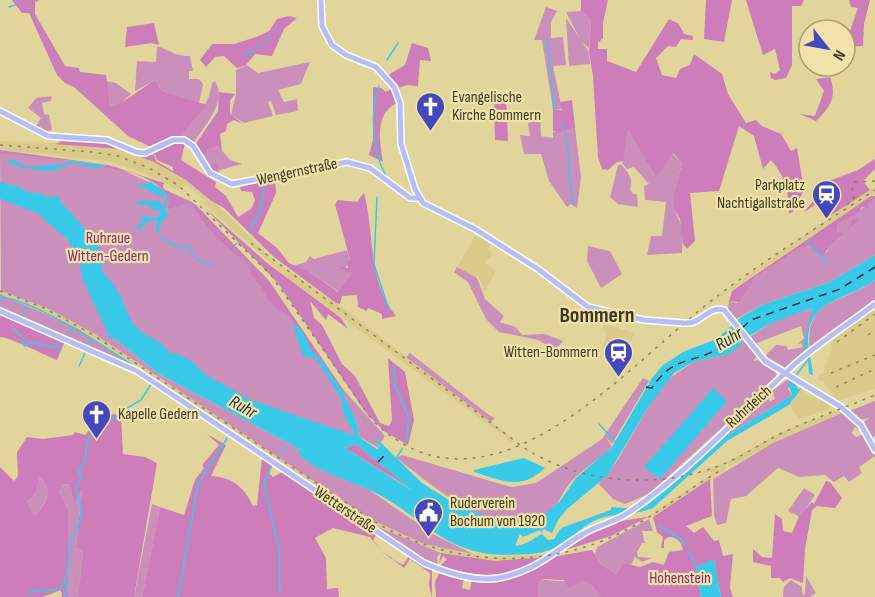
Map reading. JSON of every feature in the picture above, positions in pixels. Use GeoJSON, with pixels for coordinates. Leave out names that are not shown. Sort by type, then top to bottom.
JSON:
{"type":"FeatureCollection","features":[{"type":"Feature","properties":{"kind":"main road"},"geometry":{"type":"LineString","coordinates":[[321,0],[322,26],[332,45],[344,54],[376,67],[388,78],[396,91],[400,103],[401,144],[419,198]]}},
{"type":"Feature","properties":{"kind":"main road","name":"Wengernstraße"},"geometry":{"type":"LineString","coordinates":[[0,111],[48,136],[107,140],[139,153],[173,140],[184,140],[193,146],[210,173],[229,183],[244,184],[333,163],[351,162],[374,170],[410,198],[419,198],[427,206],[475,229],[539,270],[588,307],[644,320],[686,323],[716,309],[725,311],[765,361],[777,370]]}},
{"type":"Feature","properties":{"kind":"main road","name":"Ruhrdeich"},"geometry":{"type":"LineString","coordinates":[[791,378],[791,368],[875,304]]}},
{"type":"Feature","properties":{"kind":"main road","name":"Wetterstraße"},"geometry":{"type":"LineString","coordinates":[[0,311],[137,371],[418,559],[438,568],[486,579],[516,574],[543,563],[556,550],[592,528],[627,514]]}},
{"type":"Feature","properties":{"kind":"main road"},"geometry":{"type":"LineString","coordinates":[[777,370],[791,368]]}},
{"type":"Feature","properties":{"kind":"main road"},"geometry":{"type":"LineString","coordinates":[[777,370],[847,412],[861,425],[875,450]]}},
{"type":"Feature","properties":{"kind":"main road"},"geometry":{"type":"LineString","coordinates":[[777,370],[778,381],[791,378]]}},
{"type":"Feature","properties":{"kind":"main road","name":"Ruhrdeich"},"geometry":{"type":"LineString","coordinates":[[627,514],[663,487],[778,381]]}},
{"type":"Feature","properties":{"kind":"shaded area"},"geometry":{"type":"Polygon","coordinates":[[[0,141],[81,144],[120,149],[154,162],[185,180],[223,210],[273,260],[343,308],[515,440],[512,442],[289,279],[199,200],[208,203],[186,185],[180,191],[139,171],[108,161],[0,150],[0,141]]]}},
{"type":"Feature","properties":{"kind":"shaded area"},"geometry":{"type":"Polygon","coordinates":[[[864,179],[865,181],[854,184],[856,198],[875,188],[875,193],[688,319],[853,200],[851,185],[864,179]]]}},
{"type":"Feature","properties":{"kind":"shaded area"},"geometry":{"type":"Polygon","coordinates":[[[476,235],[492,244],[487,249],[493,254],[485,263],[496,271],[485,292],[478,276],[475,277],[457,267],[476,235]]]}},
{"type":"Feature","properties":{"kind":"shaded area"},"geometry":{"type":"Polygon","coordinates":[[[0,290],[47,308],[93,333],[277,457],[276,459],[77,328],[0,294],[0,290]]]}},
{"type":"Feature","properties":{"kind":"shaded area"},"geometry":{"type":"Polygon","coordinates":[[[875,306],[875,389],[837,401],[823,381],[818,380],[819,374],[823,374],[832,346],[829,343],[875,306]]]}},
{"type":"Feature","properties":{"kind":"shaded area"},"geometry":{"type":"Polygon","coordinates":[[[604,324],[635,333],[625,350],[635,357],[622,368],[608,349],[602,347],[606,338],[606,331],[602,327],[604,324]]]}},
{"type":"Feature","properties":{"kind":"shaded area"},"geometry":{"type":"Polygon","coordinates":[[[801,390],[829,405],[829,409],[799,419],[789,404],[801,390]]]}},
{"type":"Feature","properties":{"kind":"shaded area"},"geometry":{"type":"Polygon","coordinates":[[[840,409],[844,412],[773,443],[728,468],[728,462],[777,434],[840,409]]]}},
{"type":"Feature","properties":{"kind":"shaded area"},"geometry":{"type":"Polygon","coordinates":[[[279,458],[372,520],[424,544],[486,557],[549,554],[547,557],[531,560],[495,561],[458,556],[420,546],[378,527],[277,460],[279,458]]]}},
{"type":"Feature","properties":{"kind":"shaded area"},"geometry":{"type":"Polygon","coordinates":[[[726,462],[726,469],[651,518],[649,516],[716,471],[700,474],[703,471],[726,462]]]}},
{"type":"Feature","properties":{"kind":"green space"},"geometry":{"type":"Polygon","coordinates":[[[12,0],[39,0],[35,2],[35,14],[65,66],[79,68],[80,72],[106,75],[110,107],[126,100],[155,80],[162,91],[207,105],[179,137],[153,148],[128,136],[74,87],[65,83],[57,75],[29,13],[22,13],[12,0]]]}},
{"type":"Feature","properties":{"kind":"green space"},"geometry":{"type":"Polygon","coordinates":[[[581,0],[608,0],[603,23],[603,38],[598,43],[598,49],[607,49],[607,61],[636,72],[669,19],[679,24],[684,34],[693,36],[693,40],[681,39],[676,47],[668,46],[656,58],[662,75],[676,78],[680,69],[690,65],[694,54],[722,74],[728,94],[746,123],[756,120],[762,126],[781,134],[791,151],[797,148],[804,190],[792,213],[789,213],[787,191],[780,173],[771,160],[763,169],[754,136],[739,126],[719,191],[690,193],[695,241],[687,249],[683,244],[680,219],[674,209],[674,194],[682,163],[673,153],[656,178],[628,129],[623,161],[617,162],[608,170],[602,169],[598,157],[593,76],[589,52],[591,20],[581,11],[581,0]]]}},
{"type":"Feature","properties":{"kind":"green space"},"geometry":{"type":"Polygon","coordinates":[[[706,0],[732,0],[724,42],[704,39],[706,0]]]}},
{"type":"Feature","properties":{"kind":"green space"},"geometry":{"type":"Polygon","coordinates":[[[746,0],[804,0],[801,6],[792,6],[792,65],[786,78],[775,80],[771,78],[770,72],[775,74],[780,70],[775,49],[763,55],[746,0]]]}},
{"type":"Feature","properties":{"kind":"green space"},"geometry":{"type":"Polygon","coordinates":[[[849,0],[870,0],[864,24],[863,46],[857,46],[857,18],[854,18],[858,8],[851,7],[849,0]]]}},
{"type":"Feature","properties":{"kind":"green space"},"geometry":{"type":"Polygon","coordinates":[[[546,7],[557,11],[551,22],[551,38],[563,37],[566,65],[553,66],[562,109],[553,109],[542,40],[534,40],[546,7]]]}},
{"type":"Feature","properties":{"kind":"green space"},"geometry":{"type":"Polygon","coordinates":[[[581,11],[591,20],[589,48],[581,41],[567,14],[567,12],[581,11]]]}},
{"type":"Feature","properties":{"kind":"green space"},"geometry":{"type":"Polygon","coordinates":[[[289,16],[297,18],[284,29],[272,56],[255,54],[246,65],[237,68],[224,56],[215,57],[206,67],[200,60],[212,44],[234,44],[256,37],[269,31],[277,19],[289,16]]]}},
{"type":"Feature","properties":{"kind":"green space"},"geometry":{"type":"Polygon","coordinates":[[[566,18],[589,52],[590,64],[569,66],[566,18]]]}},
{"type":"Feature","properties":{"kind":"green space"},"geometry":{"type":"Polygon","coordinates":[[[154,23],[159,45],[151,43],[125,47],[127,27],[154,23]]]}},
{"type":"Feature","properties":{"kind":"green space"},"geometry":{"type":"Polygon","coordinates":[[[412,43],[428,48],[431,61],[420,60],[418,86],[407,85],[398,88],[388,75],[405,65],[412,43]]]}},
{"type":"Feature","properties":{"kind":"green space"},"geometry":{"type":"Polygon","coordinates":[[[157,46],[177,54],[190,56],[193,71],[189,71],[189,79],[199,79],[203,84],[199,103],[162,91],[155,80],[135,91],[137,61],[156,62],[157,46]]]}},
{"type":"Feature","properties":{"kind":"green space"},"geometry":{"type":"Polygon","coordinates":[[[310,62],[301,84],[278,90],[284,102],[297,99],[298,111],[276,115],[271,101],[268,102],[273,116],[244,123],[231,115],[236,94],[236,70],[247,65],[258,73],[310,62]]]}},
{"type":"Feature","properties":{"kind":"green space"},"geometry":{"type":"Polygon","coordinates":[[[830,78],[833,96],[829,106],[816,121],[800,114],[815,116],[824,91],[816,79],[830,78]]]}},
{"type":"Feature","properties":{"kind":"green space"},"geometry":{"type":"Polygon","coordinates":[[[106,81],[116,83],[131,94],[118,106],[110,107],[106,81]]]}},
{"type":"Feature","properties":{"kind":"green space"},"geometry":{"type":"Polygon","coordinates":[[[215,81],[219,97],[208,121],[194,142],[179,137],[204,107],[212,83],[215,81]]]}},
{"type":"Feature","properties":{"kind":"green space"},"geometry":{"type":"Polygon","coordinates":[[[373,87],[381,88],[386,92],[393,88],[397,103],[385,114],[380,129],[383,162],[369,155],[373,140],[373,87]]]}},
{"type":"Feature","properties":{"kind":"green space"},"geometry":{"type":"Polygon","coordinates":[[[219,92],[235,94],[230,101],[230,114],[243,124],[234,120],[227,124],[226,131],[220,134],[222,151],[218,146],[206,150],[203,154],[207,165],[216,164],[218,169],[211,173],[195,145],[218,111],[219,92]]]}},
{"type":"Feature","properties":{"kind":"green space"},"geometry":{"type":"Polygon","coordinates":[[[506,94],[508,141],[495,140],[494,101],[506,94]]]}},
{"type":"Feature","properties":{"kind":"green space"},"geometry":{"type":"Polygon","coordinates":[[[52,96],[51,101],[42,103],[44,114],[49,115],[52,130],[43,132],[35,128],[41,118],[28,108],[36,98],[52,96]]]}},
{"type":"Feature","properties":{"kind":"green space"},"geometry":{"type":"Polygon","coordinates":[[[572,100],[575,127],[562,132],[553,131],[553,109],[562,110],[560,102],[572,100]]]}},
{"type":"Feature","properties":{"kind":"green space"},"geometry":{"type":"Polygon","coordinates":[[[540,110],[541,136],[553,138],[553,132],[575,127],[581,178],[577,208],[571,204],[567,207],[549,181],[541,154],[524,154],[520,135],[530,136],[528,124],[540,110]]]}},
{"type":"Feature","properties":{"kind":"green space"},"geometry":{"type":"Polygon","coordinates":[[[628,128],[656,178],[672,153],[682,163],[674,194],[674,209],[683,229],[682,253],[647,255],[651,236],[662,236],[666,202],[645,200],[644,186],[649,184],[634,167],[627,169],[622,163],[628,128]]]}},
{"type":"Feature","properties":{"kind":"green space"},"geometry":{"type":"Polygon","coordinates":[[[58,141],[108,143],[134,154],[154,155],[156,161],[173,171],[173,167],[157,160],[155,155],[150,153],[172,143],[185,143],[181,160],[216,182],[215,187],[226,196],[238,217],[251,209],[255,200],[252,192],[241,191],[240,187],[275,179],[276,193],[258,233],[277,248],[289,263],[311,273],[338,292],[351,274],[337,266],[348,268],[347,262],[350,260],[335,204],[338,200],[357,202],[364,193],[376,273],[380,288],[396,316],[382,319],[382,314],[368,308],[367,311],[358,307],[357,295],[342,296],[340,304],[336,303],[274,257],[224,208],[210,200],[186,180],[154,162],[120,149],[54,144],[62,142],[58,141]]]}},
{"type":"Feature","properties":{"kind":"green space"},"geometry":{"type":"Polygon","coordinates":[[[218,146],[230,160],[242,164],[220,170],[216,177],[202,154],[218,146]]]}},
{"type":"Feature","properties":{"kind":"green space"},"geometry":{"type":"Polygon","coordinates":[[[0,150],[108,165],[164,183],[165,190],[196,205],[269,281],[342,388],[311,350],[301,330],[285,313],[279,311],[268,300],[262,287],[251,275],[250,266],[218,239],[189,203],[168,209],[169,196],[149,180],[122,170],[105,168],[106,165],[0,154],[0,150]]]}},
{"type":"Feature","properties":{"kind":"green space","name":"Ruhraue Witten-Gedern"},"geometry":{"type":"Polygon","coordinates":[[[0,151],[116,167],[192,202],[269,281],[342,388],[385,436],[381,442],[378,440],[379,448],[359,437],[357,423],[343,396],[358,434],[356,437],[251,401],[156,349],[131,330],[110,338],[114,338],[159,374],[303,451],[297,451],[303,458],[338,477],[368,489],[433,534],[473,554],[424,544],[372,520],[93,333],[47,308],[1,291],[0,151]]]}},
{"type":"Feature","properties":{"kind":"green space"},"geometry":{"type":"Polygon","coordinates":[[[875,159],[875,169],[863,181],[870,190],[830,216],[820,202],[804,212],[821,192],[818,185],[858,170],[875,159]]]}},
{"type":"Feature","properties":{"kind":"green space"},"geometry":{"type":"Polygon","coordinates":[[[618,165],[622,165],[630,176],[630,189],[633,194],[637,194],[638,207],[618,204],[610,197],[618,165]]]}},
{"type":"Feature","properties":{"kind":"green space"},"geometry":{"type":"Polygon","coordinates":[[[871,196],[875,196],[875,199],[868,204],[869,208],[862,207],[859,212],[838,224],[837,233],[843,233],[852,224],[851,220],[860,219],[829,247],[822,257],[809,246],[802,247],[755,278],[739,302],[729,301],[732,291],[871,196]]]}},
{"type":"Feature","properties":{"kind":"green space"},"geometry":{"type":"Polygon","coordinates":[[[875,199],[875,255],[830,282],[762,305],[736,319],[728,309],[729,301],[737,303],[755,278],[805,245],[824,253],[827,252],[829,247],[860,219],[843,233],[837,234],[838,224],[866,206],[868,208],[867,204],[875,199]]]}},
{"type":"Feature","properties":{"kind":"green space"},"geometry":{"type":"Polygon","coordinates":[[[205,208],[267,263],[341,318],[348,329],[328,314],[326,320],[310,301],[314,318],[322,325],[342,364],[355,376],[380,423],[389,426],[392,420],[388,358],[405,372],[414,420],[408,445],[384,431],[366,413],[278,283],[205,208]]]}},
{"type":"Feature","properties":{"kind":"green space"},"geometry":{"type":"Polygon","coordinates":[[[588,246],[610,251],[622,274],[601,288],[587,261],[588,246]]]}},
{"type":"Feature","properties":{"kind":"green space"},"geometry":{"type":"Polygon","coordinates":[[[347,250],[350,261],[345,268],[351,274],[339,292],[311,273],[293,266],[306,262],[310,256],[314,259],[347,250]]]}},
{"type":"Feature","properties":{"kind":"green space"},"geometry":{"type":"Polygon","coordinates":[[[457,267],[477,278],[485,299],[504,316],[500,322],[516,327],[522,335],[545,334],[563,341],[555,350],[538,340],[499,332],[486,319],[468,282],[454,272],[457,267]]]}},
{"type":"Feature","properties":{"kind":"green space"},"geometry":{"type":"Polygon","coordinates":[[[875,280],[875,300],[810,350],[813,320],[819,311],[875,280]]]}},
{"type":"Feature","properties":{"kind":"green space"},"geometry":{"type":"Polygon","coordinates":[[[0,294],[77,328],[275,460],[130,364],[0,309],[0,294]]]}},
{"type":"Feature","properties":{"kind":"green space"},"geometry":{"type":"Polygon","coordinates":[[[809,309],[813,310],[804,355],[786,368],[765,356],[776,345],[786,346],[788,350],[803,347],[801,343],[797,345],[804,338],[801,326],[757,343],[758,347],[750,337],[770,323],[809,309]]]}},
{"type":"Feature","properties":{"kind":"green space"},"geometry":{"type":"Polygon","coordinates":[[[0,313],[65,341],[57,360],[0,337],[0,313]]]}},
{"type":"Feature","properties":{"kind":"green space"},"geometry":{"type":"Polygon","coordinates":[[[744,339],[757,357],[753,361],[760,360],[775,371],[777,377],[649,494],[625,504],[613,499],[599,484],[617,461],[667,380],[693,362],[729,354],[744,339]]]}},
{"type":"Feature","properties":{"kind":"green space"},"geometry":{"type":"Polygon","coordinates":[[[410,353],[495,418],[491,422],[406,357],[410,353]]]}},
{"type":"Feature","properties":{"kind":"green space"},"geometry":{"type":"Polygon","coordinates":[[[643,378],[649,381],[612,444],[606,437],[612,447],[575,478],[550,512],[527,523],[508,523],[487,518],[466,508],[396,458],[402,455],[512,487],[536,483],[602,439],[643,378]]]}},
{"type":"Feature","properties":{"kind":"green space"},"geometry":{"type":"Polygon","coordinates":[[[788,379],[791,380],[788,389],[792,395],[726,436],[708,450],[771,392],[768,397],[770,401],[775,399],[772,391],[788,379]]]}},
{"type":"Feature","properties":{"kind":"green space"},"geometry":{"type":"Polygon","coordinates":[[[875,401],[875,435],[872,439],[862,423],[870,418],[859,420],[849,411],[875,401]]]}},
{"type":"Feature","properties":{"kind":"green space"},"geometry":{"type":"Polygon","coordinates":[[[844,412],[863,432],[855,427],[852,433],[856,437],[864,434],[875,456],[859,467],[862,473],[849,482],[844,476],[834,482],[825,475],[799,477],[778,468],[746,496],[731,499],[726,523],[717,525],[714,515],[713,479],[773,443],[844,412]]]}},
{"type":"Feature","properties":{"kind":"green space"},"geometry":{"type":"Polygon","coordinates":[[[114,414],[121,417],[123,454],[145,457],[157,463],[134,597],[78,597],[83,552],[76,547],[82,489],[74,505],[70,485],[62,484],[59,491],[68,508],[68,597],[62,597],[61,590],[43,597],[0,597],[0,467],[14,481],[18,476],[17,452],[27,437],[43,439],[73,435],[75,432],[85,435],[100,416],[114,414]],[[39,476],[37,491],[27,502],[34,516],[47,497],[48,491],[39,476]]]}},
{"type":"Feature","properties":{"kind":"green space"},"geometry":{"type":"Polygon","coordinates":[[[207,434],[226,445],[211,476],[225,478],[236,484],[246,493],[253,506],[257,505],[262,458],[272,464],[269,473],[273,477],[284,471],[377,534],[373,540],[381,551],[370,537],[333,528],[315,538],[326,558],[327,589],[338,588],[339,597],[142,597],[160,507],[184,515],[195,480],[204,468],[202,465],[219,445],[207,434]]]}},
{"type":"Feature","properties":{"kind":"green space"},"geometry":{"type":"Polygon","coordinates":[[[356,444],[414,491],[345,448],[356,444]]]}},
{"type":"Feature","properties":{"kind":"green space"},"geometry":{"type":"Polygon","coordinates":[[[278,461],[378,527],[441,553],[437,557],[438,566],[425,561],[278,461]]]}},
{"type":"Feature","properties":{"kind":"green space"},"geometry":{"type":"Polygon","coordinates":[[[39,476],[48,491],[45,502],[34,517],[27,502],[37,491],[39,476]]]}},
{"type":"Feature","properties":{"kind":"green space","name":"Hohenstein"},"geometry":{"type":"Polygon","coordinates":[[[710,479],[712,516],[686,526],[694,533],[703,527],[714,541],[719,540],[723,556],[733,554],[730,588],[733,597],[721,597],[714,560],[696,567],[701,597],[601,597],[592,586],[583,581],[569,588],[564,580],[542,579],[538,582],[538,597],[436,597],[435,582],[440,571],[464,577],[462,588],[470,590],[472,579],[523,573],[545,563],[552,557],[592,550],[602,565],[616,574],[623,563],[640,567],[653,562],[664,565],[669,552],[683,550],[679,540],[672,537],[664,540],[664,548],[661,548],[663,537],[657,532],[653,517],[710,479]]]}},
{"type":"Feature","properties":{"kind":"green space"},"geometry":{"type":"Polygon","coordinates":[[[826,481],[830,482],[842,498],[835,508],[817,506],[812,510],[805,549],[803,583],[790,578],[783,582],[780,578],[771,578],[771,566],[753,562],[753,549],[762,557],[772,558],[775,514],[782,519],[783,531],[792,533],[799,516],[812,502],[814,504],[826,481]]]}},
{"type":"Feature","properties":{"kind":"green space"},"geometry":{"type":"Polygon","coordinates":[[[60,484],[70,485],[74,504],[82,488],[76,547],[83,552],[78,597],[68,597],[68,508],[59,491],[60,484]]]}},
{"type":"Feature","properties":{"kind":"green space"},"geometry":{"type":"Polygon","coordinates":[[[804,488],[815,495],[800,517],[788,511],[804,488]]]}},
{"type":"Feature","properties":{"kind":"green space"},"geometry":{"type":"Polygon","coordinates":[[[152,504],[160,507],[142,597],[134,597],[152,504]]]}},
{"type":"Feature","properties":{"kind":"green space"},"geometry":{"type":"Polygon","coordinates":[[[648,517],[611,536],[562,551],[584,534],[613,522],[648,517]]]}},
{"type":"Feature","properties":{"kind":"green space"},"geometry":{"type":"Polygon","coordinates":[[[649,519],[653,531],[642,531],[645,543],[642,543],[637,552],[638,557],[652,558],[642,562],[635,557],[631,565],[623,563],[616,574],[602,565],[595,554],[597,547],[649,519]]]}},
{"type":"Feature","properties":{"kind":"green space"},"geometry":{"type":"Polygon","coordinates":[[[381,551],[403,565],[409,556],[432,568],[432,597],[429,585],[430,573],[410,559],[404,568],[381,551]]]}},
{"type":"Feature","properties":{"kind":"green space"},"geometry":{"type":"Polygon","coordinates":[[[441,553],[495,561],[547,557],[520,570],[495,575],[469,573],[440,566],[447,559],[443,556],[439,564],[441,553]]]}},
{"type":"Feature","properties":{"kind":"green space"},"geometry":{"type":"Polygon","coordinates":[[[806,576],[816,593],[810,597],[783,597],[784,587],[791,580],[802,587],[802,594],[805,595],[806,576]]]}},
{"type":"Feature","properties":{"kind":"green space"},"geometry":{"type":"Polygon","coordinates":[[[541,579],[583,581],[592,586],[601,597],[538,597],[538,582],[541,579]]]}},
{"type":"Feature","properties":{"kind":"water"},"geometry":{"type":"Polygon","coordinates":[[[10,159],[28,167],[65,164],[68,161],[106,165],[93,168],[70,164],[45,171],[8,163],[10,159]]]}},
{"type":"Feature","properties":{"kind":"water","name":"Ruhr"},"geometry":{"type":"Polygon","coordinates":[[[0,182],[33,194],[37,192],[47,197],[57,196],[88,234],[96,237],[103,264],[101,270],[119,293],[129,317],[138,329],[165,346],[170,354],[175,353],[190,360],[206,375],[251,400],[356,436],[344,415],[341,398],[316,359],[303,356],[294,323],[304,334],[311,350],[322,361],[341,389],[357,423],[359,437],[377,449],[380,446],[374,441],[378,440],[422,483],[455,504],[487,517],[522,523],[538,520],[560,501],[576,478],[612,447],[652,378],[663,365],[685,351],[717,339],[741,317],[762,305],[830,282],[875,255],[875,280],[865,287],[832,301],[816,315],[810,325],[808,338],[813,375],[809,374],[808,361],[793,381],[798,389],[802,388],[789,405],[727,441],[654,507],[594,521],[557,547],[543,552],[507,555],[484,553],[448,540],[386,499],[317,468],[297,450],[303,451],[159,374],[114,338],[110,338],[82,278],[79,257],[68,240],[37,213],[0,199],[0,182]],[[809,309],[767,325],[740,342],[743,343],[729,354],[693,362],[674,373],[647,409],[607,476],[567,509],[558,520],[552,533],[544,529],[541,533],[540,530],[523,537],[520,534],[515,546],[542,534],[548,540],[554,539],[561,528],[611,510],[611,507],[639,509],[646,506],[726,436],[792,395],[788,384],[807,360],[804,348],[813,310],[809,309]],[[356,444],[345,448],[413,491],[356,444]]]}},
{"type":"Feature","properties":{"kind":"water"},"geometry":{"type":"Polygon","coordinates":[[[151,182],[169,196],[165,209],[169,216],[165,217],[159,228],[161,238],[159,232],[156,232],[157,220],[147,222],[138,231],[139,228],[135,228],[144,221],[137,216],[157,218],[160,213],[159,208],[156,212],[148,205],[137,205],[138,201],[159,201],[163,207],[167,196],[164,193],[165,197],[157,195],[132,183],[143,185],[151,182]]]}},
{"type":"Feature","properties":{"kind":"water"},"geometry":{"type":"Polygon","coordinates":[[[713,388],[727,401],[660,479],[644,467],[713,388]]]}},
{"type":"Feature","properties":{"kind":"water"},"geometry":{"type":"Polygon","coordinates":[[[524,458],[545,468],[528,480],[520,482],[503,481],[474,472],[474,470],[524,458]]]}},
{"type":"Feature","properties":{"kind":"water"},"geometry":{"type":"Polygon","coordinates":[[[714,559],[721,597],[701,597],[696,567],[714,559]]]}},
{"type":"Feature","properties":{"kind":"waterway"},"geometry":{"type":"LineString","coordinates":[[9,7],[15,5]]}},
{"type":"Feature","properties":{"kind":"waterway"},"geometry":{"type":"LineString","coordinates":[[266,42],[270,35]]}},
{"type":"Feature","properties":{"kind":"waterway"},"geometry":{"type":"LineString","coordinates":[[547,40],[551,79]]}},
{"type":"Feature","properties":{"kind":"waterway"},"geometry":{"type":"LineString","coordinates":[[387,60],[398,43]]}},
{"type":"Feature","properties":{"kind":"waterway"},"geometry":{"type":"LineString","coordinates":[[257,47],[261,46]]}},
{"type":"Feature","properties":{"kind":"waterway"},"geometry":{"type":"LineString","coordinates":[[244,55],[255,50]]}},
{"type":"Feature","properties":{"kind":"waterway"},"geometry":{"type":"LineString","coordinates":[[551,81],[554,110]]}},
{"type":"Feature","properties":{"kind":"waterway"},"geometry":{"type":"LineString","coordinates":[[379,86],[374,107],[374,132],[378,156],[386,176]]}},
{"type":"Feature","properties":{"kind":"waterway"},"geometry":{"type":"LineString","coordinates":[[562,124],[563,129]]}},
{"type":"Feature","properties":{"kind":"waterway"},"geometry":{"type":"LineString","coordinates":[[565,132],[566,138]]}},
{"type":"Feature","properties":{"kind":"waterway"},"geometry":{"type":"LineString","coordinates":[[567,141],[574,204]]}},
{"type":"Feature","properties":{"kind":"waterway"},"geometry":{"type":"LineString","coordinates":[[250,229],[260,212],[264,187]]}},
{"type":"Feature","properties":{"kind":"waterway"},"geometry":{"type":"LineString","coordinates":[[377,197],[374,264],[389,310]]}},
{"type":"Feature","properties":{"kind":"waterway"},"geometry":{"type":"LineString","coordinates":[[161,238],[183,249],[187,245],[197,259],[213,265]]}},
{"type":"Feature","properties":{"kind":"waterway"},"geometry":{"type":"LineString","coordinates":[[807,241],[828,263]]}},
{"type":"Feature","properties":{"kind":"waterway"},"geometry":{"type":"LineString","coordinates":[[0,297],[49,314],[131,364]]}},
{"type":"Feature","properties":{"kind":"waterway"},"geometry":{"type":"LineString","coordinates":[[22,318],[26,307]]}},
{"type":"Feature","properties":{"kind":"waterway"},"geometry":{"type":"LineString","coordinates":[[13,328],[23,338],[23,345]]}},
{"type":"Feature","properties":{"kind":"waterway"},"geometry":{"type":"LineString","coordinates":[[68,337],[73,328]]}},
{"type":"Feature","properties":{"kind":"waterway"},"geometry":{"type":"LineString","coordinates":[[87,345],[91,339]]}},
{"type":"Feature","properties":{"kind":"waterway"},"geometry":{"type":"LineString","coordinates":[[24,346],[33,342],[56,348],[60,340]]}},
{"type":"Feature","properties":{"kind":"waterway"},"geometry":{"type":"LineString","coordinates":[[79,366],[86,351]]}},
{"type":"Feature","properties":{"kind":"waterway"},"geometry":{"type":"LineString","coordinates":[[394,366],[395,385],[409,418],[406,441]]}},
{"type":"Feature","properties":{"kind":"waterway"},"geometry":{"type":"LineString","coordinates":[[122,411],[141,400],[151,384]]}},
{"type":"Feature","properties":{"kind":"waterway"},"geometry":{"type":"LineString","coordinates":[[99,425],[120,415]]}},
{"type":"Feature","properties":{"kind":"waterway"},"geometry":{"type":"LineString","coordinates":[[599,424],[616,443]]}},
{"type":"Feature","properties":{"kind":"waterway"},"geometry":{"type":"LineString","coordinates":[[28,593],[58,589],[66,582],[64,579],[68,569],[70,547],[81,512],[76,490],[82,477],[78,472],[85,462],[87,441],[95,428]]}},
{"type":"Feature","properties":{"kind":"waterway"},"geometry":{"type":"LineString","coordinates":[[178,597],[198,484],[227,438]]}},
{"type":"Feature","properties":{"kind":"waterway"},"geometry":{"type":"LineString","coordinates":[[280,454],[286,447]]}},
{"type":"Feature","properties":{"kind":"waterway"},"geometry":{"type":"LineString","coordinates":[[396,459],[402,449]]}},
{"type":"Feature","properties":{"kind":"waterway"},"geometry":{"type":"LineString","coordinates":[[272,465],[264,484],[279,548],[280,594]]}},
{"type":"Feature","properties":{"kind":"waterway"},"geometry":{"type":"LineString","coordinates":[[659,526],[680,538],[685,545]]}},
{"type":"Feature","properties":{"kind":"waterway"},"geometry":{"type":"LineString","coordinates":[[688,550],[697,567]]}},
{"type":"Feature","properties":{"kind":"waterway"},"geometry":{"type":"LineString","coordinates":[[65,597],[68,584]]}},
{"type":"Feature","properties":{"kind":"ferry route"},"geometry":{"type":"LineString","coordinates":[[742,328],[751,320],[840,289],[875,267]]}},
{"type":"Feature","properties":{"kind":"ferry route"},"geometry":{"type":"LineString","coordinates":[[646,387],[652,388],[660,377],[676,365],[711,353],[721,347],[739,331]]}},
{"type":"Feature","properties":{"kind":"ferry route"},"geometry":{"type":"LineString","coordinates":[[378,462],[388,452]]}},
{"type":"Feature","properties":{"kind":"railway"},"geometry":{"type":"LineString","coordinates":[[0,145],[118,156],[147,167],[178,185],[271,275],[373,421],[418,451],[464,459],[511,449],[557,426],[601,394],[720,294],[875,190]]}},
{"type":"Feature","properties":{"kind":"railway"},"geometry":{"type":"LineString","coordinates":[[847,205],[854,199],[852,186],[854,182],[875,181]]}},
{"type":"Feature","properties":{"kind":"railway"},"geometry":{"type":"LineString","coordinates":[[251,243],[523,447],[568,469],[593,476],[646,480],[697,473],[729,462],[793,428],[875,395]]}},
{"type":"Feature","properties":{"kind":"railway"},"geometry":{"type":"LineString","coordinates":[[0,291],[44,308],[90,333],[378,524],[438,549],[470,556],[502,558],[534,557],[566,552],[598,543],[628,529],[721,470]]}},
{"type":"Feature","properties":{"kind":"railway"},"geometry":{"type":"LineString","coordinates":[[837,342],[875,314]]}},
{"type":"Feature","properties":{"kind":"railway"},"geometry":{"type":"LineString","coordinates":[[868,335],[875,330]]}},
{"type":"Feature","properties":{"kind":"railway"},"geometry":{"type":"LineString","coordinates":[[831,373],[875,355]]}},
{"type":"Feature","properties":{"kind":"railway"},"geometry":{"type":"LineString","coordinates":[[836,387],[875,369]]}},
{"type":"Feature","properties":{"kind":"place","name":"Evangelische Kirche Bommern"},"geometry":{"type":"Point","coordinates":[431,132]}},
{"type":"Feature","properties":{"kind":"place","name":"Parkplatz Nachtigallstraße"},"geometry":{"type":"Point","coordinates":[826,220]}},
{"type":"Feature","properties":{"kind":"place","name":"Witten-Bommern"},"geometry":{"type":"Point","coordinates":[619,378]}},
{"type":"Feature","properties":{"kind":"place","name":"Kapelle Gedern"},"geometry":{"type":"Point","coordinates":[97,440]}},
{"type":"Feature","properties":{"kind":"place","name":"Ruderverein Bochum von 1920"},"geometry":{"type":"Point","coordinates":[429,538]}},
{"type":"Feature","properties":{"kind":"district","name":"Bommern"},"geometry":{"type":"Point","coordinates":[597,315]}}]}
